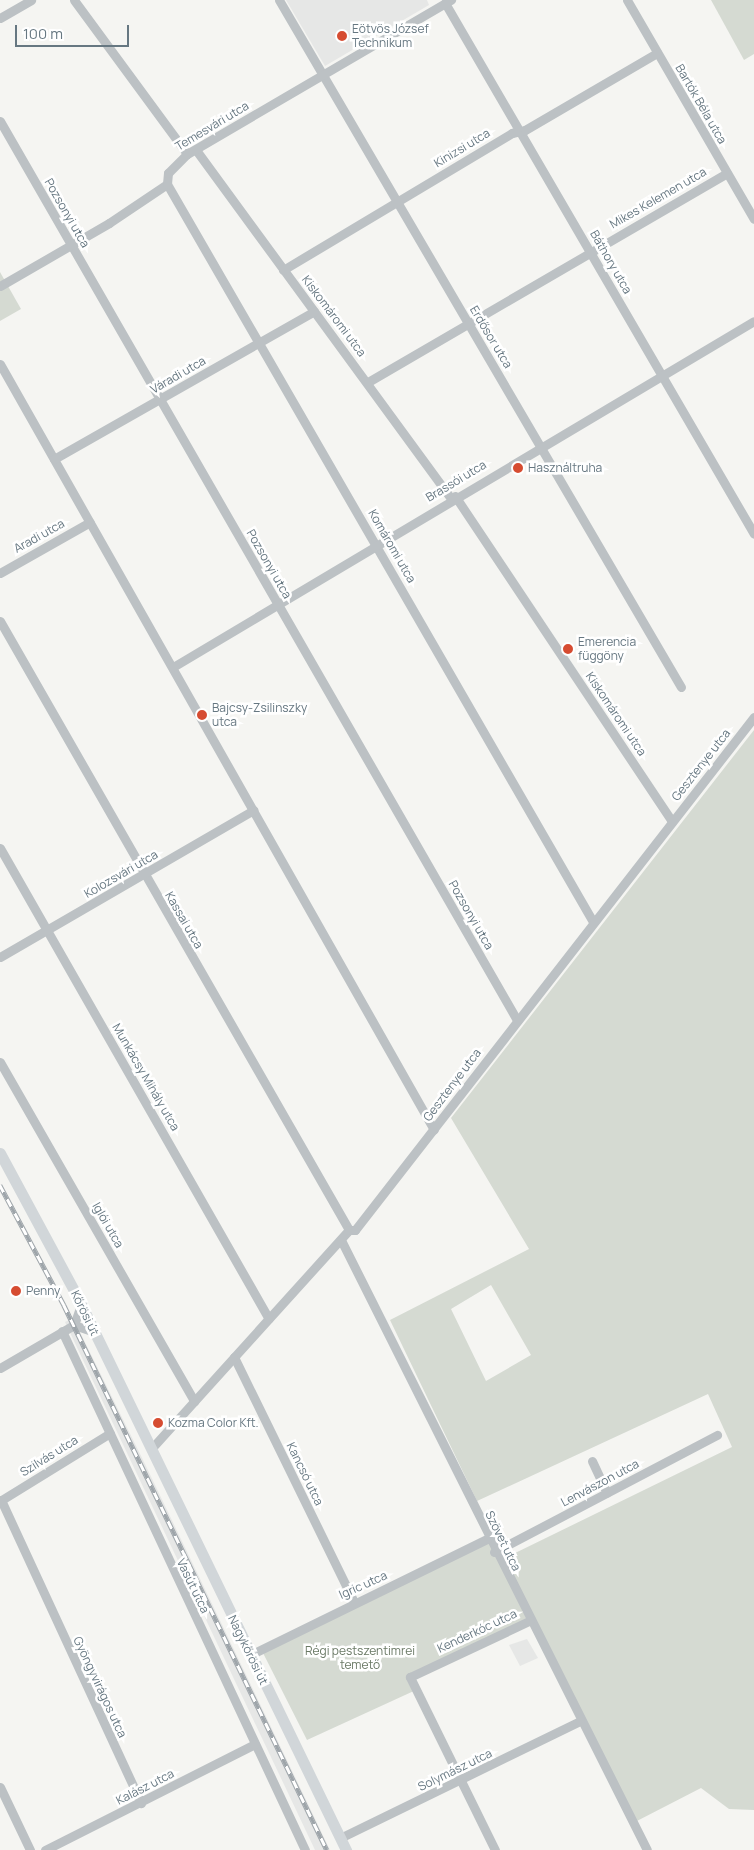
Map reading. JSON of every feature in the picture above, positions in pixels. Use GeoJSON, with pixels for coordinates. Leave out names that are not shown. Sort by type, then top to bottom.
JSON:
{"type":"FeatureCollection","features":[{"type":"Feature","properties":{"kind":"main road","name":"Kőrösi út"},"geometry":{"type":"LineString","coordinates":[[0,1153],[81,1305],[152,1450]]}},
{"type":"Feature","properties":{"kind":"main road","name":"Nagykőrösi út"},"geometry":{"type":"LineString","coordinates":[[152,1450],[346,1850]]}},
{"type":"Feature","properties":{"kind":"street"},"geometry":{"type":"LineString","coordinates":[[0,18],[31,0]]}},
{"type":"Feature","properties":{"kind":"street","name":"Kiskomáromi utca"},"geometry":{"type":"LineString","coordinates":[[74,0],[283,270],[453,497],[672,821]]}},
{"type":"Feature","properties":{"kind":"street","name":"Erdősor utca"},"geometry":{"type":"LineString","coordinates":[[279,0],[681,687]]}},
{"type":"Feature","properties":{"kind":"street","name":"Bartók Béla utca"},"geometry":{"type":"LineString","coordinates":[[627,0],[754,219]]}},
{"type":"Feature","properties":{"kind":"street","name":"Temesvári utca"},"geometry":{"type":"LineString","coordinates":[[167,184],[168,173],[191,152],[442,3]]}},
{"type":"Feature","properties":{"kind":"street","name":"Báthory utca"},"geometry":{"type":"LineString","coordinates":[[442,3],[520,131],[754,534]]}},
{"type":"Feature","properties":{"kind":"street","name":"Kinizsi utca"},"geometry":{"type":"LineString","coordinates":[[283,270],[398,201],[657,53]]}},
{"type":"Feature","properties":{"kind":"street","name":"Pozsonyi utca"},"geometry":{"type":"LineString","coordinates":[[0,121],[517,1020]]}},
{"type":"Feature","properties":{"kind":"street","name":"Mikes Kelemen utca"},"geometry":{"type":"LineString","coordinates":[[368,382],[467,322],[727,173]]}},
{"type":"Feature","properties":{"kind":"street"},"geometry":{"type":"LineString","coordinates":[[0,286],[71,245],[167,184]]}},
{"type":"Feature","properties":{"kind":"street","name":"Komáromi utca"},"geometry":{"type":"LineString","coordinates":[[167,184],[257,344],[376,543],[593,922]]}},
{"type":"Feature","properties":{"kind":"street","name":"Váradi utca"},"geometry":{"type":"LineString","coordinates":[[54,459],[314,311]]}},
{"type":"Feature","properties":{"kind":"street","name":"Brassói utca"},"geometry":{"type":"LineString","coordinates":[[173,667],[540,445],[754,321]]}},
{"type":"Feature","properties":{"kind":"street"},"geometry":{"type":"LineString","coordinates":[[0,364],[434,1130]]}},
{"type":"Feature","properties":{"kind":"street","name":"Aradi utca"},"geometry":{"type":"LineString","coordinates":[[0,572],[90,522]]}},
{"type":"Feature","properties":{"kind":"street","name":"Kassai utca"},"geometry":{"type":"LineString","coordinates":[[0,621],[143,876],[349,1230]]}},
{"type":"Feature","properties":{"kind":"street","name":"Gesztenye utca"},"geometry":{"type":"LineString","coordinates":[[152,1450],[349,1230],[355,1230],[754,717]]}},
{"type":"Feature","properties":{"kind":"street","name":"Kolozsvári utca"},"geometry":{"type":"LineString","coordinates":[[0,957],[143,876],[254,810]]}},
{"type":"Feature","properties":{"kind":"street","name":"Munkácsy Mihály utca"},"geometry":{"type":"LineString","coordinates":[[0,848],[269,1319]]}},
{"type":"Feature","properties":{"kind":"street","name":"Iglói utca"},"geometry":{"type":"LineString","coordinates":[[0,1062],[194,1401]]}},
{"type":"Feature","properties":{"kind":"street","name":"Szövet utca"},"geometry":{"type":"LineString","coordinates":[[341,1240],[487,1539],[647,1850]]}},
{"type":"Feature","properties":{"kind":"street"},"geometry":{"type":"LineString","coordinates":[[0,1368],[74,1325],[81,1305]]}},
{"type":"Feature","properties":{"kind":"street"},"geometry":{"type":"LineString","coordinates":[[74,1325],[94,1332]]}},
{"type":"Feature","properties":{"kind":"street","name":"Vasút utca"},"geometry":{"type":"LineString","coordinates":[[62,1331],[305,1850]]}},
{"type":"Feature","properties":{"kind":"street","name":"Kancsó utca"},"geometry":{"type":"LineString","coordinates":[[234,1357],[354,1602]]}},
{"type":"Feature","properties":{"kind":"street"},"geometry":{"type":"LineString","coordinates":[[225,1367],[241,1372]]}},
{"type":"Feature","properties":{"kind":"street","name":"Szilvás utca"},"geometry":{"type":"LineString","coordinates":[[1,1500],[110,1432]]}},
{"type":"Feature","properties":{"kind":"street","name":"Lenvászon utca"},"geometry":{"type":"LineString","coordinates":[[494,1552],[717,1435]]}},
{"type":"Feature","properties":{"kind":"street"},"geometry":{"type":"LineString","coordinates":[[592,1461],[607,1493]]}},
{"type":"Feature","properties":{"kind":"street","name":"Gyöngyvirágos utca"},"geometry":{"type":"LineString","coordinates":[[1,1500],[36,1581],[141,1803]]}},
{"type":"Feature","properties":{"kind":"street","name":"Igric utca"},"geometry":{"type":"LineString","coordinates":[[250,1655],[354,1602],[487,1539]]}},
{"type":"Feature","properties":{"kind":"street","name":"Kenderkóc utca"},"geometry":{"type":"LineString","coordinates":[[462,1781],[410,1677],[529,1621]]}},
{"type":"Feature","properties":{"kind":"street","name":"Solymász utca"},"geometry":{"type":"LineString","coordinates":[[340,1838],[462,1781],[580,1721]]}},
{"type":"Feature","properties":{"kind":"street","name":"Kalász utca"},"geometry":{"type":"LineString","coordinates":[[44,1850],[141,1803],[255,1744]]}},
{"type":"Feature","properties":{"kind":"street"},"geometry":{"type":"LineString","coordinates":[[462,1781],[495,1850]]}},
{"type":"Feature","properties":{"kind":"street"},"geometry":{"type":"LineString","coordinates":[[0,1787],[30,1850]]}},
{"type":"Feature","properties":{"kind":"shaded area","name":"Eötvös József Technikum"},"geometry":{"type":"Polygon","coordinates":[[[286,0],[427,0],[429,5],[325,66],[286,0]]]}},
{"type":"Feature","properties":{"kind":"shaded area"},"geometry":{"type":"Polygon","coordinates":[[[73,1318],[330,1850],[315,1850],[65,1322],[73,1318]]]}},
{"type":"Feature","properties":{"kind":"shaded area"},"geometry":{"type":"Polygon","coordinates":[[[527,1639],[538,1658],[520,1666],[509,1645],[527,1639]]]}},
{"type":"Feature","properties":{"kind":"green space"},"geometry":{"type":"Polygon","coordinates":[[[711,0],[754,0],[754,54],[744,60],[711,0]]]}},
{"type":"Feature","properties":{"kind":"green space"},"geometry":{"type":"Polygon","coordinates":[[[0,272],[21,309],[0,321],[0,272]]]}},
{"type":"Feature","properties":{"kind":"green space"},"geometry":{"type":"Polygon","coordinates":[[[754,730],[754,1810],[729,1809],[701,1788],[633,1823],[505,1558],[732,1447],[708,1394],[477,1501],[390,1320],[529,1249],[451,1118],[754,730]],[[491,1285],[451,1309],[486,1381],[531,1355],[491,1285]]]}},
{"type":"Feature","properties":{"kind":"green space","name":"Régi pestszentimrei temető"},"geometry":{"type":"Polygon","coordinates":[[[487,1539],[529,1621],[410,1677],[416,1690],[307,1740],[261,1649],[487,1539]]]}},
{"type":"Feature","properties":{"kind":"railway"},"geometry":{"type":"LineString","coordinates":[[0,1185],[64,1305],[327,1850]]}},
{"type":"Feature","properties":{"kind":"place","name":"Eötvös József Technikum"},"geometry":{"type":"Point","coordinates":[342,36]}},
{"type":"Feature","properties":{"kind":"place","name":"Használtruha"},"geometry":{"type":"Point","coordinates":[518,468]}},
{"type":"Feature","properties":{"kind":"place","name":"Emerencia függöny"},"geometry":{"type":"Point","coordinates":[568,649]}},
{"type":"Feature","properties":{"kind":"place","name":"Bajcsy-Zsilinszky utca"},"geometry":{"type":"Point","coordinates":[202,715]}},
{"type":"Feature","properties":{"kind":"place","name":"Penny"},"geometry":{"type":"Point","coordinates":[16,1291]}},
{"type":"Feature","properties":{"kind":"place","name":"Kozma Color Kft."},"geometry":{"type":"Point","coordinates":[158,1423]}}]}
